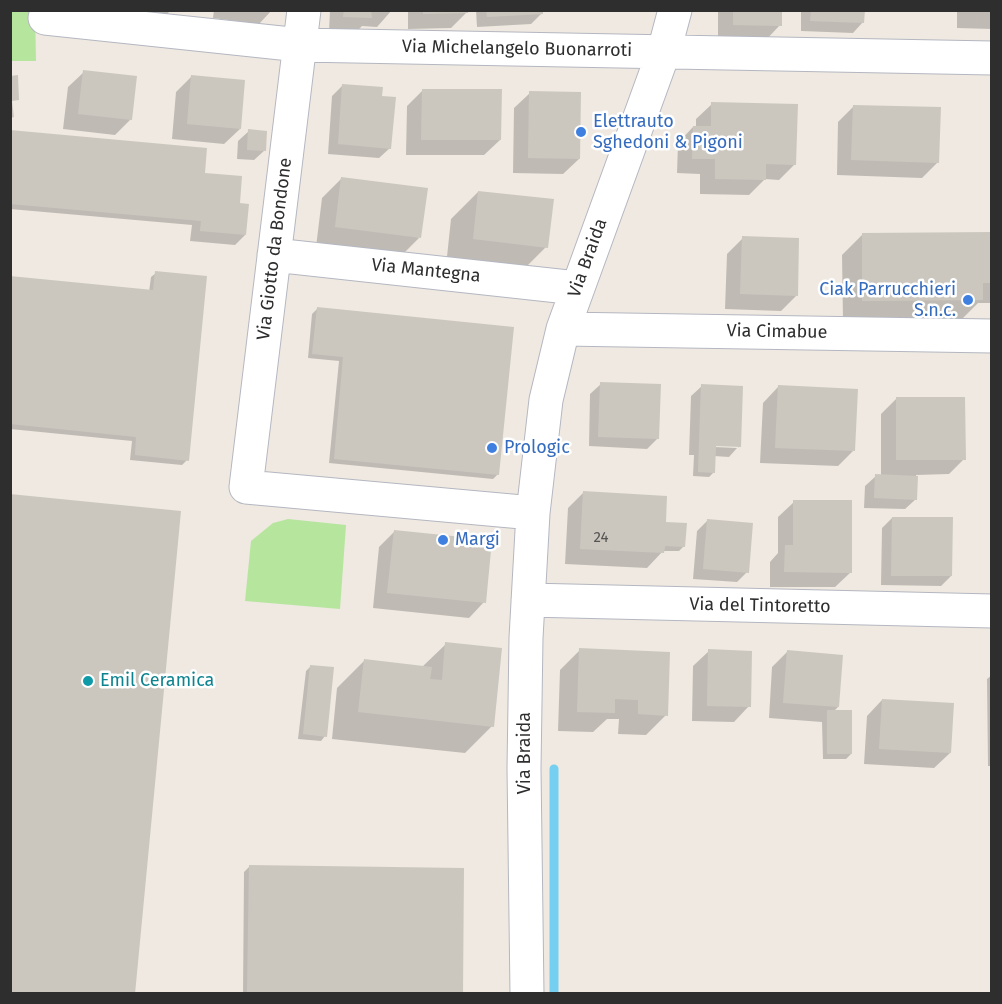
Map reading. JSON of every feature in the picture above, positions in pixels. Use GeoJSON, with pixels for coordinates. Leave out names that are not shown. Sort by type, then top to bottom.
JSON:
{"type":"FeatureCollection","features":[{"type":"Feature","properties":{"kind":"street","name":"Via Giotto da Bondone"},"geometry":{"type":"LineString","coordinates":[[304,10],[246,487],[534,513]]}},
{"type":"Feature","properties":{"kind":"street","name":"Via Braida"},"geometry":{"type":"LineString","coordinates":[[527,993],[524,768],[528,600],[534,513],[546,400],[563,329],[664,51],[675,10]]}},
{"type":"Feature","properties":{"kind":"street","name":"Via Michelangelo Buonarroti"},"geometry":{"type":"LineString","coordinates":[[45,18],[300,45],[992,58]]}},
{"type":"Feature","properties":{"kind":"street","name":"Via Mantegna"},"geometry":{"type":"LineString","coordinates":[[274,255],[577,288]]}},
{"type":"Feature","properties":{"kind":"street","name":"Via Cimabue"},"geometry":{"type":"LineString","coordinates":[[563,329],[992,336]]}},
{"type":"Feature","properties":{"kind":"street","name":"Via del Tintoretto"},"geometry":{"type":"LineString","coordinates":[[528,600],[992,611]]}},
{"type":"Feature","properties":{"kind":"green space"},"geometry":{"type":"Polygon","coordinates":[[[10,11],[35,11],[36,61],[11,61],[10,11]]]}},
{"type":"Feature","properties":{"kind":"green space"},"geometry":{"type":"Polygon","coordinates":[[[288,519],[346,525],[340,609],[245,601],[251,541],[273,523],[288,519]]]}},
{"type":"Feature","properties":{"kind":"building"},"geometry":{"type":"Polygon","coordinates":[[[344,10],[371,10],[372,18],[343,17],[344,10]]]}},
{"type":"Feature","properties":{"kind":"building"},"geometry":{"type":"Polygon","coordinates":[[[423,10],[468,10],[468,13],[423,14],[423,10]]]}},
{"type":"Feature","properties":{"kind":"building"},"geometry":{"type":"Polygon","coordinates":[[[486,10],[543,10],[543,14],[487,17],[486,10]]]}},
{"type":"Feature","properties":{"kind":"building"},"geometry":{"type":"Polygon","coordinates":[[[733,10],[782,10],[782,26],[733,25],[733,10]]]}},
{"type":"Feature","properties":{"kind":"building"},"geometry":{"type":"Polygon","coordinates":[[[811,10],[865,10],[864,23],[810,21],[811,10]]]}},
{"type":"Feature","properties":{"kind":"building"},"geometry":{"type":"Polygon","coordinates":[[[83,70],[137,76],[132,120],[78,114],[83,70]]]}},
{"type":"Feature","properties":{"kind":"building"},"geometry":{"type":"Polygon","coordinates":[[[18,75],[19,100],[12,101],[14,117],[10,118],[10,76],[18,75]]]}},
{"type":"Feature","properties":{"kind":"building"},"geometry":{"type":"Polygon","coordinates":[[[191,75],[245,80],[241,129],[187,124],[191,75]]]}},
{"type":"Feature","properties":{"kind":"building"},"geometry":{"type":"Polygon","coordinates":[[[342,84],[383,87],[382,96],[396,97],[391,149],[338,144],[342,84]]]}},
{"type":"Feature","properties":{"kind":"building"},"geometry":{"type":"Polygon","coordinates":[[[422,89],[502,89],[501,140],[421,140],[422,89]]]}},
{"type":"Feature","properties":{"kind":"building"},"geometry":{"type":"Polygon","coordinates":[[[529,91],[581,92],[580,159],[528,158],[529,91]]]}},
{"type":"Feature","properties":{"kind":"building"},"geometry":{"type":"Polygon","coordinates":[[[711,102],[798,104],[796,165],[766,164],[766,180],[715,179],[715,159],[692,159],[693,126],[711,126],[711,102]]]}},
{"type":"Feature","properties":{"kind":"building"},"geometry":{"type":"Polygon","coordinates":[[[853,105],[941,107],[939,163],[851,160],[853,105]]]}},
{"type":"Feature","properties":{"kind":"building"},"geometry":{"type":"Polygon","coordinates":[[[248,129],[267,131],[266,151],[247,150],[248,129]]]}},
{"type":"Feature","properties":{"kind":"building"},"geometry":{"type":"Polygon","coordinates":[[[10,130],[207,148],[205,173],[242,176],[240,203],[249,204],[246,235],[200,231],[201,221],[10,204],[10,130]]]}},
{"type":"Feature","properties":{"kind":"building"},"geometry":{"type":"Polygon","coordinates":[[[341,177],[428,188],[421,238],[335,227],[341,177]]]}},
{"type":"Feature","properties":{"kind":"building"},"geometry":{"type":"Polygon","coordinates":[[[478,191],[554,199],[548,248],[473,239],[478,191]]]}},
{"type":"Feature","properties":{"kind":"building"},"geometry":{"type":"Polygon","coordinates":[[[992,232],[992,283],[983,283],[983,300],[862,301],[862,233],[992,232]]]}},
{"type":"Feature","properties":{"kind":"building"},"geometry":{"type":"Polygon","coordinates":[[[742,236],[799,238],[798,296],[740,294],[742,236]]]}},
{"type":"Feature","properties":{"kind":"building"},"geometry":{"type":"Polygon","coordinates":[[[155,271],[207,276],[189,461],[135,455],[136,437],[10,424],[10,276],[153,290],[155,271]]]}},
{"type":"Feature","properties":{"kind":"building"},"geometry":{"type":"Polygon","coordinates":[[[317,307],[514,327],[499,475],[334,459],[343,357],[312,354],[317,307]]]}},
{"type":"Feature","properties":{"kind":"building"},"geometry":{"type":"Polygon","coordinates":[[[600,382],[661,384],[659,439],[598,437],[600,382]]]}},
{"type":"Feature","properties":{"kind":"building"},"geometry":{"type":"Polygon","coordinates":[[[701,384],[743,386],[741,447],[716,446],[715,473],[698,472],[701,384]]]}},
{"type":"Feature","properties":{"kind":"building"},"geometry":{"type":"Polygon","coordinates":[[[778,385],[858,389],[855,451],[775,448],[778,385]]]}},
{"type":"Feature","properties":{"kind":"building"},"geometry":{"type":"Polygon","coordinates":[[[896,397],[965,397],[966,460],[896,460],[896,397]]]}},
{"type":"Feature","properties":{"kind":"building"},"geometry":{"type":"Polygon","coordinates":[[[875,474],[918,476],[917,500],[874,498],[875,474]]]}},
{"type":"Feature","properties":{"kind":"building"},"geometry":{"type":"Polygon","coordinates":[[[583,491],[667,496],[666,522],[687,523],[685,547],[665,546],[664,553],[580,549],[583,491]]]}},
{"type":"Feature","properties":{"kind":"building","name":"Emil Ceramica"},"geometry":{"type":"Polygon","coordinates":[[[10,494],[181,511],[135,994],[10,994],[10,494]]]}},
{"type":"Feature","properties":{"kind":"building"},"geometry":{"type":"Polygon","coordinates":[[[793,500],[852,500],[852,573],[784,572],[785,545],[793,545],[793,500]]]}},
{"type":"Feature","properties":{"kind":"building"},"geometry":{"type":"Polygon","coordinates":[[[892,517],[953,517],[952,576],[891,576],[892,517]]]}},
{"type":"Feature","properties":{"kind":"building"},"geometry":{"type":"Polygon","coordinates":[[[707,519],[753,523],[749,573],[703,569],[707,519]]]}},
{"type":"Feature","properties":{"kind":"building"},"geometry":{"type":"Polygon","coordinates":[[[394,530],[492,540],[486,603],[387,593],[394,530]]]}},
{"type":"Feature","properties":{"kind":"building"},"geometry":{"type":"Polygon","coordinates":[[[445,642],[502,648],[494,727],[358,712],[364,659],[432,667],[430,679],[442,680],[445,642]]]}},
{"type":"Feature","properties":{"kind":"building"},"geometry":{"type":"Polygon","coordinates":[[[579,648],[670,652],[668,716],[638,714],[638,700],[615,699],[615,713],[577,712],[579,648]]]}},
{"type":"Feature","properties":{"kind":"building"},"geometry":{"type":"Polygon","coordinates":[[[708,649],[752,651],[751,707],[707,706],[708,649]]]}},
{"type":"Feature","properties":{"kind":"building"},"geometry":{"type":"Polygon","coordinates":[[[787,650],[843,655],[839,707],[783,703],[787,650]]]}},
{"type":"Feature","properties":{"kind":"building"},"geometry":{"type":"Polygon","coordinates":[[[310,665],[334,667],[327,737],[303,734],[310,665]]]}},
{"type":"Feature","properties":{"kind":"building"},"geometry":{"type":"Polygon","coordinates":[[[882,699],[954,703],[951,753],[879,749],[882,699]]]}},
{"type":"Feature","properties":{"kind":"building"},"geometry":{"type":"Polygon","coordinates":[[[827,710],[852,710],[852,754],[827,754],[827,710]]]}},
{"type":"Feature","properties":{"kind":"building"},"geometry":{"type":"Polygon","coordinates":[[[249,865],[464,868],[463,994],[247,994],[249,865]]]}},
{"type":"Feature","properties":{"kind":"waterway"},"geometry":{"type":"LineString","coordinates":[[554,769],[554,994]]}},
{"type":"Feature","properties":{"kind":"place","name":"Elettrauto Sghedoni & Pigoni"},"geometry":{"type":"Point","coordinates":[581,132]}},
{"type":"Feature","properties":{"kind":"place","name":"Ciak Parrucchieri S.n.c."},"geometry":{"type":"Point","coordinates":[968,300]}},
{"type":"Feature","properties":{"kind":"place","name":"Prologic"},"geometry":{"type":"Point","coordinates":[492,448]}},
{"type":"Feature","properties":{"kind":"place","name":"Margi"},"geometry":{"type":"Point","coordinates":[443,540]}},
{"type":"Feature","properties":{"kind":"place","name":"Emil Ceramica"},"geometry":{"type":"Point","coordinates":[88,681]}}]}
